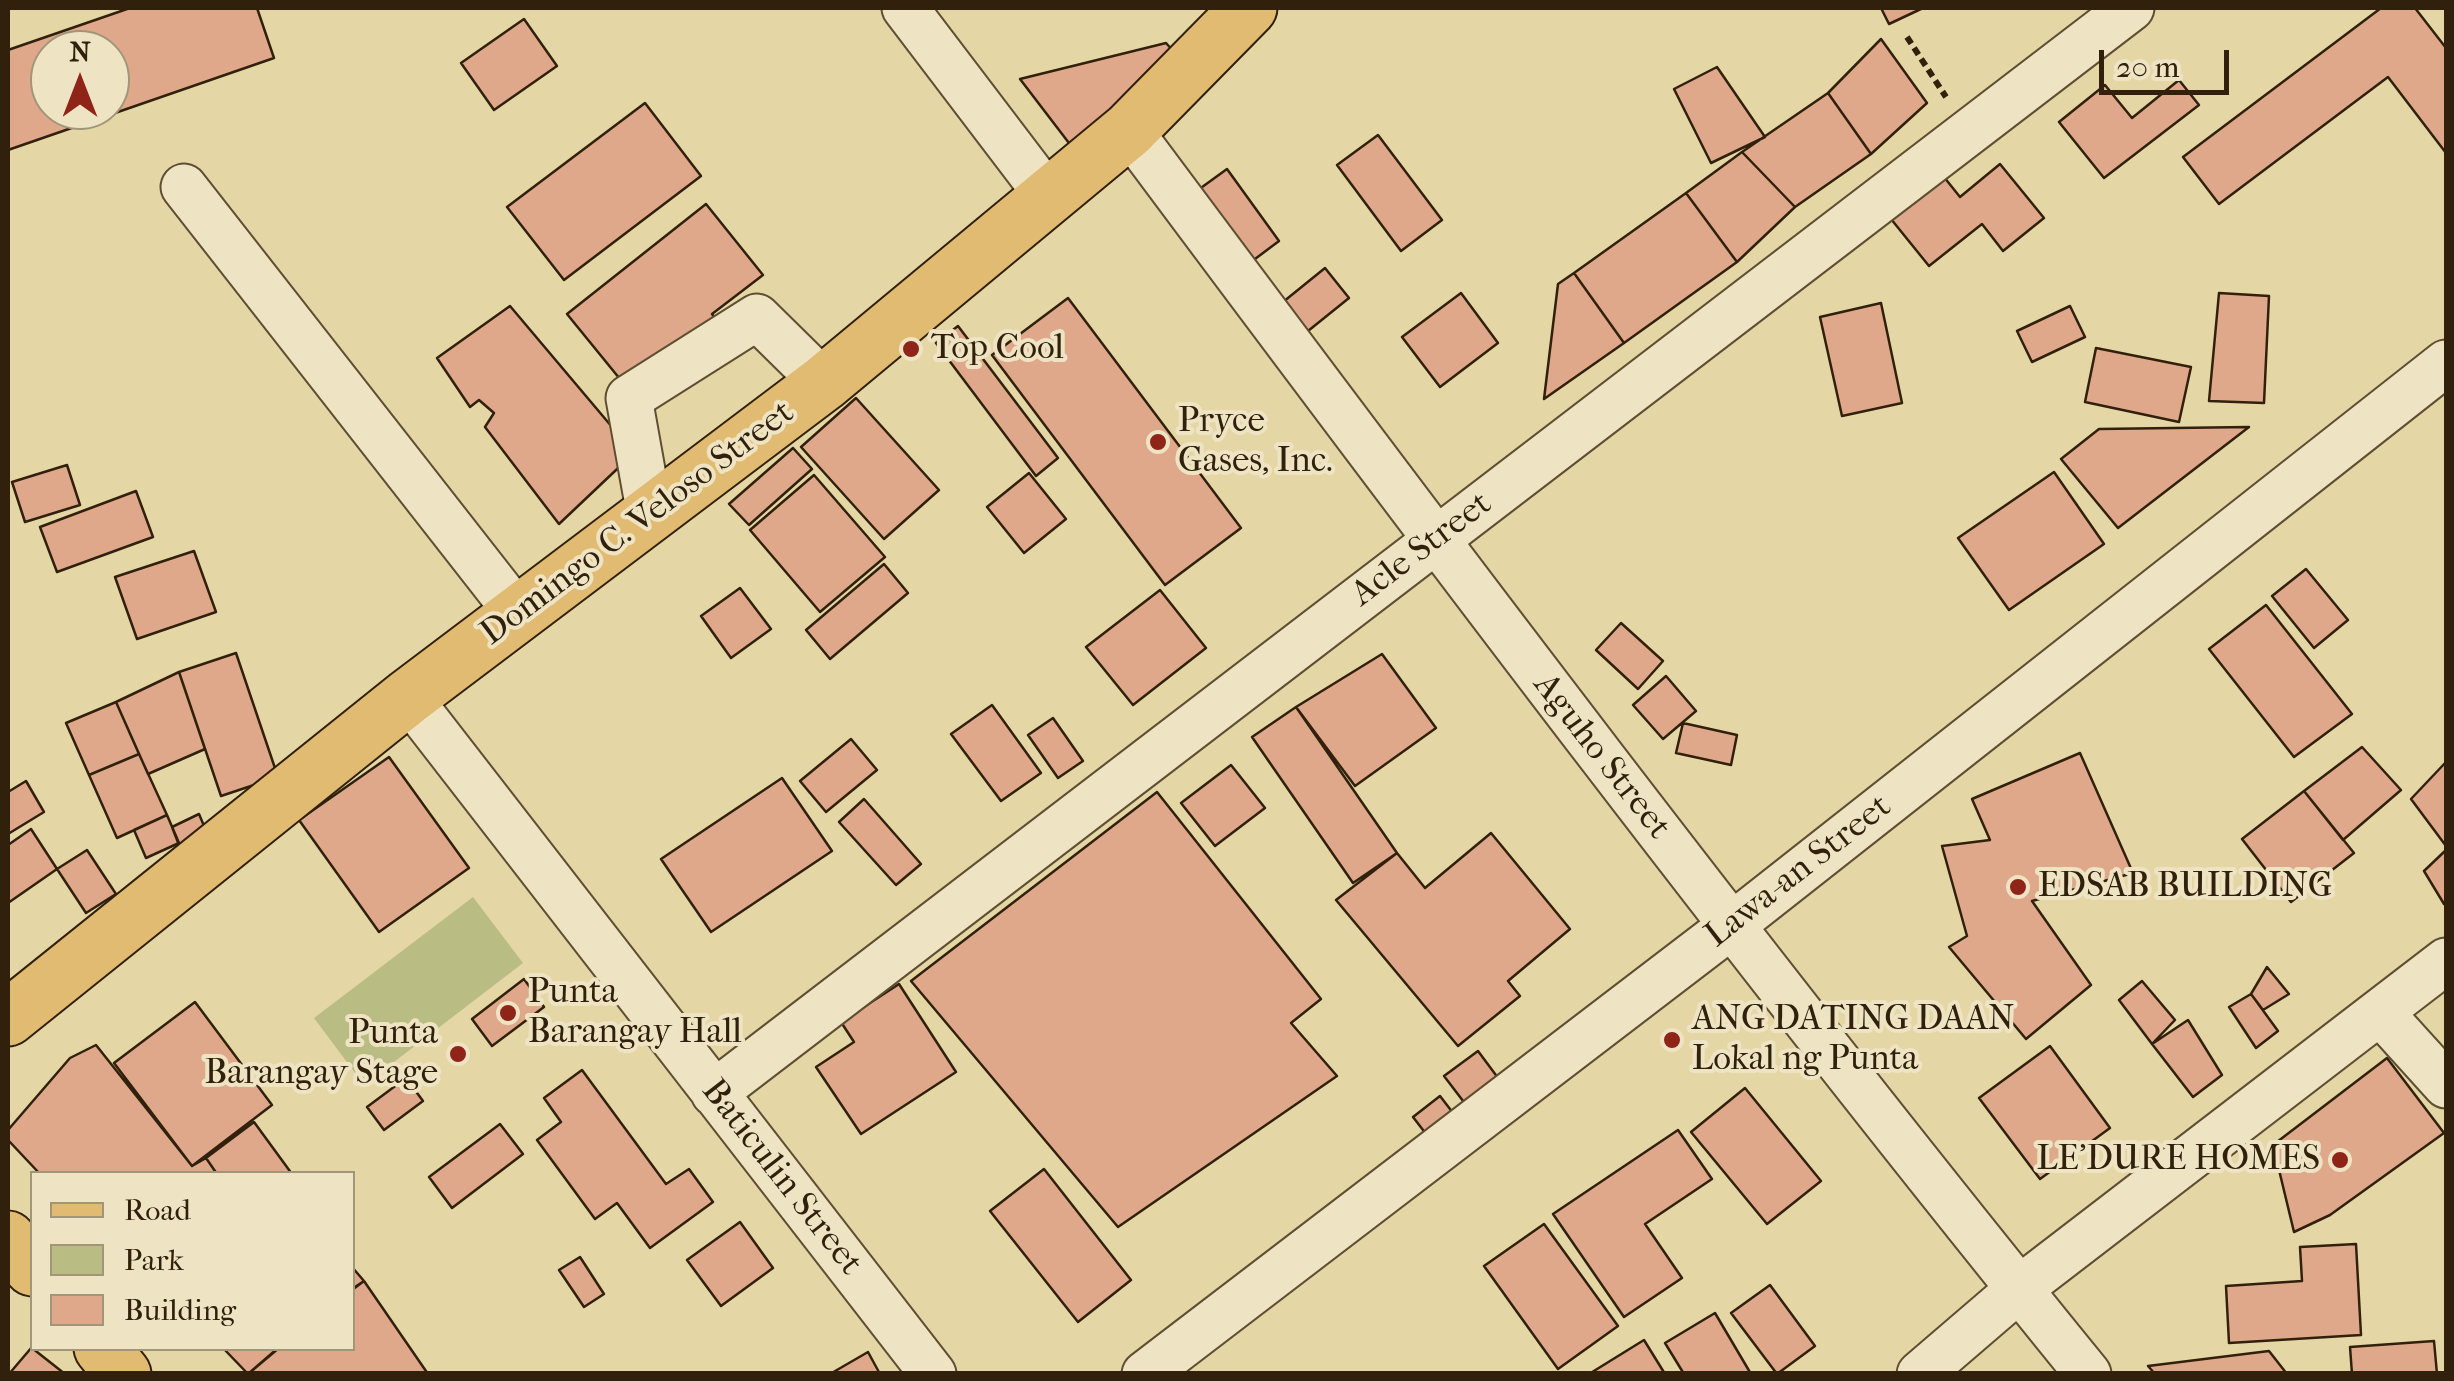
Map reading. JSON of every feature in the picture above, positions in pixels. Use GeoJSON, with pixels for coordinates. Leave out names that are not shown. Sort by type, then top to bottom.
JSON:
{"type":"FeatureCollection","features":[{"type":"Feature","properties":{"kind":"main road","name":"Domingo C. Veloso Street"},"geometry":{"type":"LineString","coordinates":[[8,1018],[408,698],[824,383],[1129,130],[1250,8]]}},
{"type":"Feature","properties":{"kind":"main road"},"geometry":{"type":"LineString","coordinates":[[8,1239],[30,1266]]}},
{"type":"Feature","properties":{"kind":"main road"},"geometry":{"type":"LineString","coordinates":[[104,1351],[123,1374]]}},
{"type":"Feature","properties":{"kind":"street"},"geometry":{"type":"LineString","coordinates":[[905,8],[1048,196]]}},
{"type":"Feature","properties":{"kind":"street","name":"Acle Street"},"geometry":{"type":"LineString","coordinates":[[714,1093],[2131,8]]}},
{"type":"Feature","properties":{"kind":"street","name":"Aguho Street"},"geometry":{"type":"LineString","coordinates":[[1129,130],[1435,540],[1731,926],[2088,1374]]}},
{"type":"Feature","properties":{"kind":"street"},"geometry":{"type":"LineString","coordinates":[[184,187],[519,615]]}},
{"type":"Feature","properties":{"kind":"street"},"geometry":{"type":"LineString","coordinates":[[650,515],[628,398],[757,316],[824,383]]}},
{"type":"Feature","properties":{"kind":"street","name":"Lawa-an Street"},"geometry":{"type":"LineString","coordinates":[[1145,1374],[1731,926],[2446,363]]}},
{"type":"Feature","properties":{"kind":"street","name":"Baticulin Street"},"geometry":{"type":"LineString","coordinates":[[408,698],[933,1374]]}},
{"type":"Feature","properties":{"kind":"street"},"geometry":{"type":"LineString","coordinates":[[1920,1374],[2019,1288],[2446,961]]}},
{"type":"Feature","properties":{"kind":"street"},"geometry":{"type":"LineString","coordinates":[[2380,1012],[2446,1085]]}},
{"type":"Feature","properties":{"kind":"path"},"geometry":{"type":"LineString","coordinates":[[1908,37],[1969,132]]}},
{"type":"Feature","properties":{"kind":"green space"},"geometry":{"type":"Polygon","coordinates":[[[473,897],[523,963],[364,1085],[314,1018],[473,897]]]}},
{"type":"Feature","properties":{"kind":"building"},"geometry":{"type":"Polygon","coordinates":[[[130,8],[257,8],[274,58],[130,108],[130,30],[66,30],[130,8]]]}},
{"type":"Feature","properties":{"kind":"building"},"geometry":{"type":"Polygon","coordinates":[[[1881,8],[1923,8],[1889,24],[1881,8]]]}},
{"type":"Feature","properties":{"kind":"building"},"geometry":{"type":"Polygon","coordinates":[[[2381,8],[2415,8],[2446,48],[2446,153],[2388,77],[2219,204],[2183,157],[2381,8]]]}},
{"type":"Feature","properties":{"kind":"building"},"geometry":{"type":"Polygon","coordinates":[[[524,19],[557,66],[494,110],[461,63],[524,19]]]}},
{"type":"Feature","properties":{"kind":"building"},"geometry":{"type":"Polygon","coordinates":[[[1881,39],[1927,103],[1871,154],[1828,93],[1881,39]]]}},
{"type":"Feature","properties":{"kind":"building"},"geometry":{"type":"Polygon","coordinates":[[[30,42],[30,130],[66,130],[8,150],[8,50],[30,42]]]}},
{"type":"Feature","properties":{"kind":"building"},"geometry":{"type":"Polygon","coordinates":[[[1166,43],[1184,63],[1072,147],[1020,79],[1166,43]]]}},
{"type":"Feature","properties":{"kind":"building"},"geometry":{"type":"Polygon","coordinates":[[[1717,67],[1765,137],[1711,163],[1674,89],[1717,67]]]}},
{"type":"Feature","properties":{"kind":"building"},"geometry":{"type":"Polygon","coordinates":[[[2179,80],[2199,105],[2104,178],[2059,122],[2105,85],[2132,118],[2179,80]]]}},
{"type":"Feature","properties":{"kind":"building"},"geometry":{"type":"Polygon","coordinates":[[[1828,93],[1871,154],[1795,207],[1742,152],[1828,93]]]}},
{"type":"Feature","properties":{"kind":"building"},"geometry":{"type":"Polygon","coordinates":[[[645,103],[701,176],[564,280],[507,207],[645,103]]]}},
{"type":"Feature","properties":{"kind":"building"},"geometry":{"type":"Polygon","coordinates":[[[1378,135],[1442,220],[1401,251],[1337,165],[1378,135]]]}},
{"type":"Feature","properties":{"kind":"building"},"geometry":{"type":"Polygon","coordinates":[[[1742,152],[1795,207],[1737,262],[1686,193],[1742,152]]]}},
{"type":"Feature","properties":{"kind":"building"},"geometry":{"type":"Polygon","coordinates":[[[2000,164],[2044,218],[2003,251],[1982,224],[1929,266],[1891,219],[1944,177],[1960,197],[2000,164]]]}},
{"type":"Feature","properties":{"kind":"building"},"geometry":{"type":"Polygon","coordinates":[[[1227,169],[1279,241],[1251,262],[1198,190],[1227,169]]]}},
{"type":"Feature","properties":{"kind":"building"},"geometry":{"type":"Polygon","coordinates":[[[1686,193],[1737,262],[1624,343],[1574,273],[1686,193]]]}},
{"type":"Feature","properties":{"kind":"building"},"geometry":{"type":"Polygon","coordinates":[[[706,204],[763,275],[712,314],[724,330],[624,384],[567,314],[706,204]]]}},
{"type":"Feature","properties":{"kind":"building"},"geometry":{"type":"Polygon","coordinates":[[[1325,268],[1349,298],[1308,331],[1283,302],[1325,268]]]}},
{"type":"Feature","properties":{"kind":"building"},"geometry":{"type":"Polygon","coordinates":[[[1574,273],[1624,343],[1544,399],[1558,284],[1574,273]]]}},
{"type":"Feature","properties":{"kind":"building"},"geometry":{"type":"Polygon","coordinates":[[[1461,293],[1498,343],[1440,387],[1402,337],[1461,293]]]}},
{"type":"Feature","properties":{"kind":"building"},"geometry":{"type":"Polygon","coordinates":[[[2219,293],[2269,296],[2264,403],[2209,401],[2219,293]]]}},
{"type":"Feature","properties":{"kind":"building"},"geometry":{"type":"Polygon","coordinates":[[[1068,298],[1241,528],[1165,585],[992,355],[1068,298]]]}},
{"type":"Feature","properties":{"kind":"building"},"geometry":{"type":"Polygon","coordinates":[[[1881,303],[1902,403],[1842,416],[1820,317],[1881,303]]]}},
{"type":"Feature","properties":{"kind":"building"},"geometry":{"type":"Polygon","coordinates":[[[510,306],[634,453],[559,524],[485,427],[494,413],[479,400],[470,407],[437,358],[510,306]]]}},
{"type":"Feature","properties":{"kind":"building"},"geometry":{"type":"Polygon","coordinates":[[[2070,306],[2085,337],[2032,362],[2017,331],[2070,306]]]}},
{"type":"Feature","properties":{"kind":"building"},"geometry":{"type":"Polygon","coordinates":[[[958,326],[1058,458],[1036,476],[936,343],[958,326]]]}},
{"type":"Feature","properties":{"kind":"building"},"geometry":{"type":"Polygon","coordinates":[[[2096,348],[2191,367],[2179,422],[2085,402],[2096,348]]]}},
{"type":"Feature","properties":{"kind":"building"},"geometry":{"type":"Polygon","coordinates":[[[856,398],[939,490],[884,539],[801,447],[856,398]]]}},
{"type":"Feature","properties":{"kind":"building"},"geometry":{"type":"Polygon","coordinates":[[[2249,427],[2118,528],[2061,459],[2099,429],[2249,427]]]}},
{"type":"Feature","properties":{"kind":"building"},"geometry":{"type":"Polygon","coordinates":[[[793,448],[812,469],[749,525],[729,504],[793,448]]]}},
{"type":"Feature","properties":{"kind":"building"},"geometry":{"type":"Polygon","coordinates":[[[67,465],[80,505],[25,522],[12,482],[67,465]]]}},
{"type":"Feature","properties":{"kind":"building"},"geometry":{"type":"Polygon","coordinates":[[[2054,472],[2104,544],[2009,610],[1958,538],[2054,472]]]}},
{"type":"Feature","properties":{"kind":"building"},"geometry":{"type":"Polygon","coordinates":[[[1029,473],[1066,519],[1024,553],[987,507],[1029,473]]]}},
{"type":"Feature","properties":{"kind":"building"},"geometry":{"type":"Polygon","coordinates":[[[814,475],[885,557],[820,612],[750,530],[814,475]]]}},
{"type":"Feature","properties":{"kind":"building"},"geometry":{"type":"Polygon","coordinates":[[[136,491],[153,537],[57,572],[40,527],[136,491]]]}},
{"type":"Feature","properties":{"kind":"building"},"geometry":{"type":"Polygon","coordinates":[[[194,551],[216,612],[137,639],[115,577],[194,551]]]}},
{"type":"Feature","properties":{"kind":"building"},"geometry":{"type":"Polygon","coordinates":[[[884,564],[908,593],[830,659],[806,630],[884,564]]]}},
{"type":"Feature","properties":{"kind":"building"},"geometry":{"type":"Polygon","coordinates":[[[2306,569],[2348,620],[2314,648],[2272,596],[2306,569]]]}},
{"type":"Feature","properties":{"kind":"building"},"geometry":{"type":"Polygon","coordinates":[[[740,588],[771,629],[731,658],[701,616],[740,588]]]}},
{"type":"Feature","properties":{"kind":"building"},"geometry":{"type":"Polygon","coordinates":[[[1160,590],[1206,648],[1133,705],[1086,647],[1160,590]]]}},
{"type":"Feature","properties":{"kind":"building"},"geometry":{"type":"Polygon","coordinates":[[[2266,605],[2352,714],[2294,757],[2209,649],[2266,605]]]}},
{"type":"Feature","properties":{"kind":"building"},"geometry":{"type":"Polygon","coordinates":[[[1621,623],[1663,661],[1638,689],[1596,650],[1621,623]]]}},
{"type":"Feature","properties":{"kind":"building"},"geometry":{"type":"Polygon","coordinates":[[[236,653],[278,777],[221,796],[179,672],[236,653]]]}},
{"type":"Feature","properties":{"kind":"building"},"geometry":{"type":"Polygon","coordinates":[[[1382,654],[1436,728],[1355,786],[1296,707],[1382,654]]]}},
{"type":"Feature","properties":{"kind":"building"},"geometry":{"type":"Polygon","coordinates":[[[179,672],[205,749],[148,774],[116,702],[179,672]]]}},
{"type":"Feature","properties":{"kind":"building"},"geometry":{"type":"Polygon","coordinates":[[[1666,676],[1696,711],[1663,739],[1633,705],[1666,676]]]}},
{"type":"Feature","properties":{"kind":"building"},"geometry":{"type":"Polygon","coordinates":[[[116,702],[139,754],[89,775],[66,723],[116,702]]]}},
{"type":"Feature","properties":{"kind":"building"},"geometry":{"type":"Polygon","coordinates":[[[992,705],[1041,773],[1001,801],[951,734],[992,705]]]}},
{"type":"Feature","properties":{"kind":"building"},"geometry":{"type":"Polygon","coordinates":[[[1296,707],[1397,853],[1353,883],[1252,737],[1296,707]]]}},
{"type":"Feature","properties":{"kind":"building"},"geometry":{"type":"Polygon","coordinates":[[[1053,718],[1083,761],[1058,778],[1028,735],[1053,718]]]}},
{"type":"Feature","properties":{"kind":"building"},"geometry":{"type":"Polygon","coordinates":[[[1683,723],[1737,735],[1731,765],[1676,753],[1683,723]]]}},
{"type":"Feature","properties":{"kind":"building"},"geometry":{"type":"Polygon","coordinates":[[[851,739],[877,770],[826,812],[800,781],[851,739]]]}},
{"type":"Feature","properties":{"kind":"building"},"geometry":{"type":"Polygon","coordinates":[[[2362,747],[2401,790],[2343,840],[2304,791],[2362,747]]]}},
{"type":"Feature","properties":{"kind":"building","name":"EDSAB BUILDING"},"geometry":{"type":"Polygon","coordinates":[[[2080,753],[2133,873],[2032,901],[2091,985],[2026,1039],[1949,947],[1967,936],[1942,846],[1990,840],[1972,799],[2080,753]]]}},
{"type":"Feature","properties":{"kind":"building"},"geometry":{"type":"Polygon","coordinates":[[[139,754],[167,815],[117,838],[89,775],[139,754]]]}},
{"type":"Feature","properties":{"kind":"building"},"geometry":{"type":"Polygon","coordinates":[[[389,757],[469,868],[379,932],[299,820],[389,757]]]}},
{"type":"Feature","properties":{"kind":"building"},"geometry":{"type":"Polygon","coordinates":[[[2446,762],[2446,846],[2411,799],[2446,762]]]}},
{"type":"Feature","properties":{"kind":"building"},"geometry":{"type":"Polygon","coordinates":[[[1231,765],[1265,808],[1215,846],[1181,803],[1231,765]]]}},
{"type":"Feature","properties":{"kind":"building"},"geometry":{"type":"Polygon","coordinates":[[[782,778],[832,851],[711,932],[661,859],[782,778]]]}},
{"type":"Feature","properties":{"kind":"building"},"geometry":{"type":"Polygon","coordinates":[[[26,781],[44,812],[8,834],[8,792],[26,781]]]}},
{"type":"Feature","properties":{"kind":"building"},"geometry":{"type":"Polygon","coordinates":[[[2304,791],[2354,853],[2291,902],[2242,839],[2304,791]]]}},
{"type":"Feature","properties":{"kind":"building"},"geometry":{"type":"Polygon","coordinates":[[[1157,792],[1321,999],[1291,1023],[1337,1076],[1118,1227],[911,981],[1157,792]]]}},
{"type":"Feature","properties":{"kind":"building"},"geometry":{"type":"Polygon","coordinates":[[[864,799],[921,864],[896,885],[839,822],[864,799]]]}},
{"type":"Feature","properties":{"kind":"building"},"geometry":{"type":"Polygon","coordinates":[[[199,814],[207,833],[179,845],[172,827],[199,814]]]}},
{"type":"Feature","properties":{"kind":"building"},"geometry":{"type":"Polygon","coordinates":[[[167,815],[179,843],[146,858],[134,830],[167,815]]]}},
{"type":"Feature","properties":{"kind":"building"},"geometry":{"type":"Polygon","coordinates":[[[31,829],[57,869],[8,903],[8,845],[31,829]]]}},
{"type":"Feature","properties":{"kind":"building"},"geometry":{"type":"Polygon","coordinates":[[[1491,833],[1570,929],[1508,981],[1520,996],[1458,1046],[1336,900],[1397,853],[1425,888],[1491,833]]]}},
{"type":"Feature","properties":{"kind":"building"},"geometry":{"type":"Polygon","coordinates":[[[87,850],[116,894],[86,913],[57,869],[87,850]]]}},
{"type":"Feature","properties":{"kind":"building"},"geometry":{"type":"Polygon","coordinates":[[[2446,850],[2446,902],[2444,904],[2424,871],[2446,850]]]}},
{"type":"Feature","properties":{"kind":"building"},"geometry":{"type":"Polygon","coordinates":[[[2267,967],[2289,994],[2263,1010],[2251,994],[2267,967]]]}},
{"type":"Feature","properties":{"kind":"building","name":"Punta Barangay Hall"},"geometry":{"type":"Polygon","coordinates":[[[524,979],[544,1007],[492,1046],[472,1019],[524,979]]]}},
{"type":"Feature","properties":{"kind":"building"},"geometry":{"type":"Polygon","coordinates":[[[2142,981],[2175,1020],[2152,1044],[2119,1000],[2142,981]]]}},
{"type":"Feature","properties":{"kind":"building"},"geometry":{"type":"Polygon","coordinates":[[[899,984],[956,1072],[861,1134],[816,1067],[854,1042],[841,1022],[899,984]]]}},
{"type":"Feature","properties":{"kind":"building"},"geometry":{"type":"Polygon","coordinates":[[[2251,994],[2278,1031],[2256,1048],[2229,1007],[2251,994]]]}},
{"type":"Feature","properties":{"kind":"building"},"geometry":{"type":"Polygon","coordinates":[[[195,1002],[272,1105],[192,1166],[114,1063],[195,1002]]]}},
{"type":"Feature","properties":{"kind":"building"},"geometry":{"type":"Polygon","coordinates":[[[2188,1020],[2222,1075],[2193,1097],[2152,1044],[2188,1020]]]}},
{"type":"Feature","properties":{"kind":"building"},"geometry":{"type":"Polygon","coordinates":[[[96,1045],[192,1166],[206,1158],[215,1171],[37,1171],[8,1140],[8,1130],[70,1058],[96,1045]]]}},
{"type":"Feature","properties":{"kind":"building"},"geometry":{"type":"Polygon","coordinates":[[[2050,1046],[2110,1128],[2040,1179],[1979,1098],[2050,1046]]]}},
{"type":"Feature","properties":{"kind":"building"},"geometry":{"type":"Polygon","coordinates":[[[1478,1051],[1507,1090],[1473,1114],[1444,1076],[1478,1051]]]}},
{"type":"Feature","properties":{"kind":"building","name":"LE'DURE HOMES"},"geometry":{"type":"Polygon","coordinates":[[[2387,1058],[2444,1133],[2330,1215],[2294,1232],[2273,1145],[2387,1058]]]}},
{"type":"Feature","properties":{"kind":"building"},"geometry":{"type":"Polygon","coordinates":[[[582,1070],[666,1184],[689,1169],[713,1202],[650,1248],[617,1203],[595,1219],[537,1140],[561,1122],[544,1098],[582,1070]]]}},
{"type":"Feature","properties":{"kind":"building"},"geometry":{"type":"Polygon","coordinates":[[[406,1078],[423,1101],[384,1130],[367,1107],[406,1078]]]}},
{"type":"Feature","properties":{"kind":"building"},"geometry":{"type":"Polygon","coordinates":[[[1745,1088],[1821,1181],[1767,1224],[1691,1132],[1745,1088]]]}},
{"type":"Feature","properties":{"kind":"building"},"geometry":{"type":"Polygon","coordinates":[[[1440,1096],[1460,1122],[1433,1143],[1413,1117],[1440,1096]]]}},
{"type":"Feature","properties":{"kind":"building"},"geometry":{"type":"Polygon","coordinates":[[[254,1122],[290,1171],[215,1171],[206,1158],[254,1122]]]}},
{"type":"Feature","properties":{"kind":"building"},"geometry":{"type":"Polygon","coordinates":[[[500,1124],[523,1154],[452,1208],[429,1177],[500,1124]]]}},
{"type":"Feature","properties":{"kind":"building"},"geometry":{"type":"Polygon","coordinates":[[[1678,1130],[1712,1179],[1645,1224],[1682,1278],[1624,1317],[1553,1214],[1678,1130]]]}},
{"type":"Feature","properties":{"kind":"building"},"geometry":{"type":"Polygon","coordinates":[[[1044,1169],[1131,1280],[1078,1322],[990,1211],[1044,1169]]]}},
{"type":"Feature","properties":{"kind":"building"},"geometry":{"type":"Polygon","coordinates":[[[740,1222],[773,1268],[721,1306],[687,1260],[740,1222]]]}},
{"type":"Feature","properties":{"kind":"building"},"geometry":{"type":"Polygon","coordinates":[[[1544,1224],[1618,1326],[1558,1369],[1484,1266],[1544,1224]]]}},
{"type":"Feature","properties":{"kind":"building"},"geometry":{"type":"Polygon","coordinates":[[[2356,1244],[2361,1335],[2229,1343],[2226,1286],[2302,1281],[2300,1247],[2356,1244]]]}},
{"type":"Feature","properties":{"kind":"building"},"geometry":{"type":"Polygon","coordinates":[[[580,1257],[604,1294],[584,1307],[559,1270],[580,1257]]]}},
{"type":"Feature","properties":{"kind":"building"},"geometry":{"type":"Polygon","coordinates":[[[355,1270],[364,1281],[355,1287],[355,1270]]]}},
{"type":"Feature","properties":{"kind":"building"},"geometry":{"type":"Polygon","coordinates":[[[364,1281],[428,1374],[248,1374],[275,1351],[355,1351],[355,1288],[364,1281]]]}},
{"type":"Feature","properties":{"kind":"building"},"geometry":{"type":"Polygon","coordinates":[[[1770,1285],[1815,1346],[1777,1374],[1731,1313],[1770,1285]]]}},
{"type":"Feature","properties":{"kind":"building"},"geometry":{"type":"Polygon","coordinates":[[[1715,1313],[1751,1374],[1684,1374],[1665,1343],[1715,1313]]]}},
{"type":"Feature","properties":{"kind":"building"},"geometry":{"type":"Polygon","coordinates":[[[1644,1340],[1665,1374],[1589,1374],[1644,1340]]]}},
{"type":"Feature","properties":{"kind":"building"},"geometry":{"type":"Polygon","coordinates":[[[2434,1341],[2437,1374],[2352,1374],[2350,1347],[2434,1341]]]}},
{"type":"Feature","properties":{"kind":"building"},"geometry":{"type":"Polygon","coordinates":[[[30,1349],[65,1374],[9,1374],[30,1349]]]}},
{"type":"Feature","properties":{"kind":"building"},"geometry":{"type":"Polygon","coordinates":[[[226,1351],[275,1351],[248,1374],[226,1351]]]}},
{"type":"Feature","properties":{"kind":"building"},"geometry":{"type":"Polygon","coordinates":[[[2269,1351],[2287,1374],[2155,1374],[2148,1366],[2269,1351]]]}},
{"type":"Feature","properties":{"kind":"building"},"geometry":{"type":"Polygon","coordinates":[[[868,1352],[880,1374],[830,1374],[868,1352]]]}},
{"type":"Feature","properties":{"kind":"place","name":"Top Cool"},"geometry":{"type":"Point","coordinates":[911,349]}},
{"type":"Feature","properties":{"kind":"place","name":"Pryce Gases, Inc."},"geometry":{"type":"Point","coordinates":[1158,442]}},
{"type":"Feature","properties":{"kind":"place","name":"EDSAB BUILDING"},"geometry":{"type":"Point","coordinates":[2018,887]}},
{"type":"Feature","properties":{"kind":"place","name":"Punta Barangay Hall"},"geometry":{"type":"Point","coordinates":[508,1013]}},
{"type":"Feature","properties":{"kind":"place","name":"ANG DATING DAAN Lokal ng Punta"},"geometry":{"type":"Point","coordinates":[1672,1040]}},
{"type":"Feature","properties":{"kind":"place","name":"Punta Barangay Stage"},"geometry":{"type":"Point","coordinates":[458,1054]}},
{"type":"Feature","properties":{"kind":"place","name":"LE'DURE HOMES"},"geometry":{"type":"Point","coordinates":[2340,1160]}}]}
